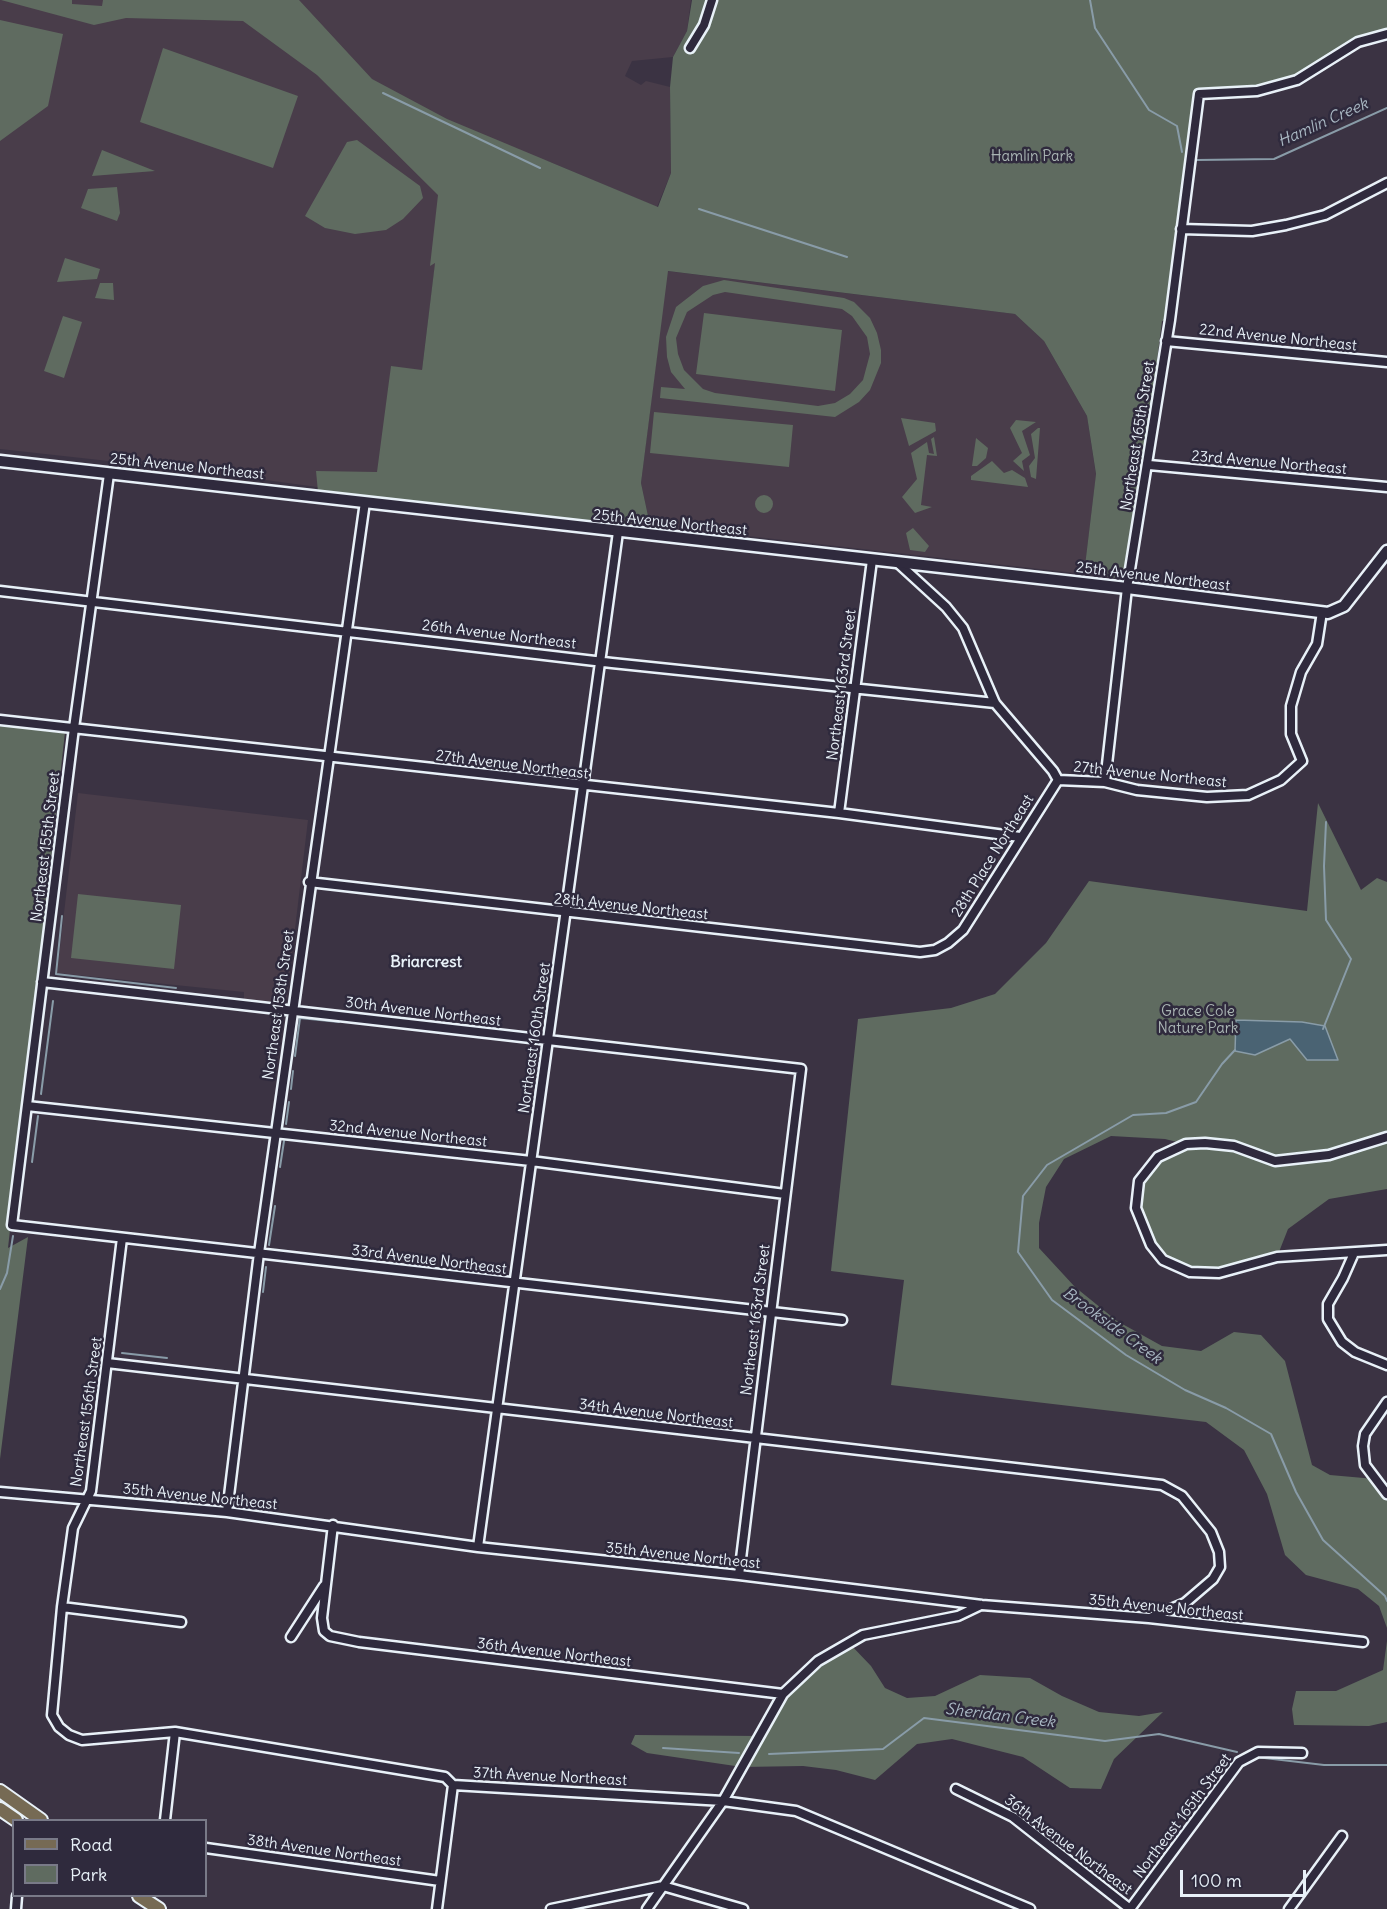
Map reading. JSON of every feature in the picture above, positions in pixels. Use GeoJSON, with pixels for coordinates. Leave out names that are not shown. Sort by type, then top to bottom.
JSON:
{"type":"FeatureCollection","features":[{"type":"Feature","properties":{"kind":"main road"},"geometry":{"type":"LineString","coordinates":[[0,1791],[38,1819]]}},
{"type":"Feature","properties":{"kind":"main road"},"geometry":{"type":"LineString","coordinates":[[0,1800],[25,1819]]}},
{"type":"Feature","properties":{"kind":"main road"},"geometry":{"type":"LineString","coordinates":[[0,1809],[13,1819]]}},
{"type":"Feature","properties":{"kind":"main road"},"geometry":{"type":"LineString","coordinates":[[141,1897],[159,1909]]}},
{"type":"Feature","properties":{"kind":"street"},"geometry":{"type":"LineString","coordinates":[[690,48],[704,25],[712,0]]}},
{"type":"Feature","properties":{"kind":"street","name":"Northeast 165th Street"},"geometry":{"type":"LineString","coordinates":[[1106,782],[1127,588],[1149,465],[1199,94],[1257,91],[1297,80],[1358,42],[1387,34]]}},
{"type":"Feature","properties":{"kind":"street"},"geometry":{"type":"LineString","coordinates":[[1181,229],[1252,231],[1286,225],[1325,215],[1387,183]]}},
{"type":"Feature","properties":{"kind":"street","name":"22nd Avenue Northeast"},"geometry":{"type":"LineString","coordinates":[[1166,341],[1387,362]]}},
{"type":"Feature","properties":{"kind":"street","name":"25th Avenue Northeast"},"geometry":{"type":"LineString","coordinates":[[0,462],[1127,588],[1322,612],[1344,606],[1387,551]]}},
{"type":"Feature","properties":{"kind":"street","name":"23rd Avenue Northeast"},"geometry":{"type":"LineString","coordinates":[[1149,465],[1387,487]]}},
{"type":"Feature","properties":{"kind":"street","name":"Northeast 155th Street"},"geometry":{"type":"LineString","coordinates":[[12,1225],[74,728],[109,474]]}},
{"type":"Feature","properties":{"kind":"street","name":"Northeast 158th Street"},"geometry":{"type":"LineString","coordinates":[[227,1512],[309,882],[365,502]]}},
{"type":"Feature","properties":{"kind":"street","name":"Northeast 160th Street"},"geometry":{"type":"LineString","coordinates":[[478,1547],[618,532]]}},
{"type":"Feature","properties":{"kind":"street","name":"Northeast 163rd Street"},"geometry":{"type":"LineString","coordinates":[[839,813],[872,560]]}},
{"type":"Feature","properties":{"kind":"street"},"geometry":{"type":"LineString","coordinates":[[898,563],[946,607],[963,628],[995,703],[1053,771],[1058,780]]}},
{"type":"Feature","properties":{"kind":"street","name":"26th Avenue Northeast"},"geometry":{"type":"LineString","coordinates":[[0,591],[600,661],[995,703]]}},
{"type":"Feature","properties":{"kind":"street","name":"27th Avenue Northeast"},"geometry":{"type":"LineString","coordinates":[[1058,780],[1106,782],[1137,790],[1231,797],[1262,790],[1281,780],[1302,761],[1291,734],[1291,705],[1301,672],[1317,644],[1322,612]]}},
{"type":"Feature","properties":{"kind":"street","name":"27th Avenue Northeast"},"geometry":{"type":"LineString","coordinates":[[0,720],[839,813],[1020,837]]}},
{"type":"Feature","properties":{"kind":"street","name":"28th Place Northeast"},"geometry":{"type":"LineString","coordinates":[[948,944],[963,930],[1058,780]]}},
{"type":"Feature","properties":{"kind":"street","name":"28th Avenue Northeast"},"geometry":{"type":"LineString","coordinates":[[309,882],[920,952],[935,950],[948,944]]}},
{"type":"Feature","properties":{"kind":"street","name":"30th Avenue Northeast"},"geometry":{"type":"LineString","coordinates":[[42,982],[801,1069]]}},
{"type":"Feature","properties":{"kind":"street","name":"Northeast 163rd Street"},"geometry":{"type":"LineString","coordinates":[[738,1575],[801,1069]]}},
{"type":"Feature","properties":{"kind":"street","name":"32nd Avenue Northeast"},"geometry":{"type":"LineString","coordinates":[[27,1106],[531,1161],[785,1194]]}},
{"type":"Feature","properties":{"kind":"street"},"geometry":{"type":"LineString","coordinates":[[1387,1137],[1329,1155],[1275,1161],[1234,1146],[1186,1144],[1158,1157],[1139,1181],[1136,1208],[1151,1245],[1163,1260],[1190,1272],[1219,1273],[1277,1257],[1387,1250]]}},
{"type":"Feature","properties":{"kind":"street","name":"33rd Avenue Northeast"},"geometry":{"type":"LineString","coordinates":[[12,1225],[842,1320]]}},
{"type":"Feature","properties":{"kind":"street","name":"Northeast 156th Street"},"geometry":{"type":"LineString","coordinates":[[59,1727],[52,1715],[52,1700],[62,1607],[73,1528],[91,1491],[123,1238]]}},
{"type":"Feature","properties":{"kind":"street"},"geometry":{"type":"LineString","coordinates":[[1354,1253],[1328,1304],[1328,1319],[1342,1342],[1355,1352],[1387,1365]]}},
{"type":"Feature","properties":{"kind":"street","name":"34th Avenue Northeast"},"geometry":{"type":"LineString","coordinates":[[107,1363],[755,1440],[1162,1485],[1182,1496],[1195,1508],[1211,1532],[1219,1552],[1220,1567],[1213,1580],[1185,1604],[1149,1618]]}},
{"type":"Feature","properties":{"kind":"street"},"geometry":{"type":"LineString","coordinates":[[1387,1402],[1365,1434],[1363,1446],[1365,1465],[1387,1494]]}},
{"type":"Feature","properties":{"kind":"street","name":"35th Avenue Northeast"},"geometry":{"type":"LineString","coordinates":[[0,1492],[227,1512],[478,1547],[738,1575],[982,1605],[1149,1618],[1364,1642]]}},
{"type":"Feature","properties":{"kind":"street"},"geometry":{"type":"LineString","coordinates":[[291,1637],[326,1583],[333,1525]]}},
{"type":"Feature","properties":{"kind":"street","name":"36th Avenue Northeast"},"geometry":{"type":"LineString","coordinates":[[326,1583],[322,1618],[324,1631],[330,1636],[359,1642],[783,1694]]}},
{"type":"Feature","properties":{"kind":"street"},"geometry":{"type":"LineString","coordinates":[[647,1909],[723,1801],[783,1694],[818,1661],[863,1635],[958,1616],[982,1605]]}},
{"type":"Feature","properties":{"kind":"street"},"geometry":{"type":"LineString","coordinates":[[62,1607],[181,1622]]}},
{"type":"Feature","properties":{"kind":"street","name":"37th Avenue Northeast"},"geometry":{"type":"LineString","coordinates":[[59,1727],[69,1735],[82,1740],[175,1732],[445,1777],[453,1785],[723,1801],[795,1811],[1026,1908]]}},
{"type":"Feature","properties":{"kind":"street"},"geometry":{"type":"LineString","coordinates":[[165,1819],[175,1732]]}},
{"type":"Feature","properties":{"kind":"street","name":"Northeast 165th Street"},"geometry":{"type":"LineString","coordinates":[[1130,1909],[1239,1762],[1258,1752],[1302,1753]]}},
{"type":"Feature","properties":{"kind":"street"},"geometry":{"type":"LineString","coordinates":[[437,1909],[453,1785]]}},
{"type":"Feature","properties":{"kind":"street","name":"36th Avenue Northeast"},"geometry":{"type":"LineString","coordinates":[[956,1789],[1013,1817],[1130,1909]]}},
{"type":"Feature","properties":{"kind":"street"},"geometry":{"type":"LineString","coordinates":[[1289,1909],[1342,1836]]}},
{"type":"Feature","properties":{"kind":"street","name":"38th Avenue Northeast"},"geometry":{"type":"LineString","coordinates":[[207,1848],[440,1881]]}},
{"type":"Feature","properties":{"kind":"street"},"geometry":{"type":"LineString","coordinates":[[551,1909],[663,1886],[743,1909]]}},
{"type":"Feature","properties":{"kind":"shaded area"},"geometry":{"type":"Polygon","coordinates":[[[0,0],[691,0],[687,31],[673,57],[632,61],[625,76],[641,85],[646,81],[670,87],[671,173],[657,207],[550,162],[451,136],[406,499],[199,471],[0,449],[0,0]]]}},
{"type":"Feature","properties":{"kind":"shaded area"},"geometry":{"type":"Polygon","coordinates":[[[667,271],[1015,314],[1044,341],[1087,416],[1096,475],[1084,574],[650,525],[641,483],[667,271]]]}},
{"type":"Feature","properties":{"kind":"shaded area"},"geometry":{"type":"Polygon","coordinates":[[[78,793],[308,820],[286,1004],[244,999],[244,992],[57,973],[78,793]]]}},
{"type":"Feature","properties":{"kind":"green space","name":"Hamlin Park"},"geometry":{"type":"Polygon","coordinates":[[[1,0],[72,0],[72,4],[102,6],[103,0],[299,0],[372,79],[447,119],[658,207],[671,173],[670,87],[673,57],[687,31],[692,0],[1387,0],[1387,35],[1358,42],[1294,81],[1199,96],[1170,320],[1162,321],[1144,465],[1126,579],[1084,574],[1096,474],[1087,416],[1044,341],[1015,314],[668,271],[641,483],[650,525],[630,523],[628,533],[536,523],[422,502],[318,492],[316,471],[377,472],[391,366],[422,370],[435,263],[430,266],[438,195],[317,75],[243,21],[126,18],[94,25],[1,0]]]}},
{"type":"Feature","properties":{"kind":"green space"},"geometry":{"type":"Polygon","coordinates":[[[0,20],[63,34],[48,106],[0,141],[0,20]]]}},
{"type":"Feature","properties":{"kind":"green space"},"geometry":{"type":"Polygon","coordinates":[[[163,48],[298,96],[273,168],[140,122],[163,48]]]}},
{"type":"Feature","properties":{"kind":"green space"},"geometry":{"type":"Polygon","coordinates":[[[357,140],[420,186],[423,198],[403,219],[386,230],[355,234],[325,228],[305,216],[347,142],[357,140]]]}},
{"type":"Feature","properties":{"kind":"green space"},"geometry":{"type":"Polygon","coordinates":[[[102,150],[155,171],[92,176],[102,150]]]}},
{"type":"Feature","properties":{"kind":"green space"},"geometry":{"type":"Polygon","coordinates":[[[117,187],[120,213],[117,221],[81,208],[88,189],[117,187]]]}},
{"type":"Feature","properties":{"kind":"green space"},"geometry":{"type":"Polygon","coordinates":[[[65,258],[100,269],[97,279],[57,282],[65,258]]]}},
{"type":"Feature","properties":{"kind":"green space"},"geometry":{"type":"Polygon","coordinates":[[[724,280],[844,298],[854,302],[870,318],[881,350],[881,363],[870,390],[859,402],[835,417],[660,398],[661,387],[685,389],[671,372],[667,357],[666,337],[676,307],[703,286],[724,280]],[[725,292],[713,295],[687,312],[676,338],[678,354],[684,370],[703,389],[715,393],[818,406],[835,403],[850,394],[863,380],[870,354],[867,337],[852,316],[842,309],[725,292]]]}},
{"type":"Feature","properties":{"kind":"green space"},"geometry":{"type":"Polygon","coordinates":[[[100,283],[113,283],[114,300],[95,298],[100,283]]]}},
{"type":"Feature","properties":{"kind":"green space"},"geometry":{"type":"Polygon","coordinates":[[[704,313],[842,330],[835,391],[696,374],[704,313]]]}},
{"type":"Feature","properties":{"kind":"green space"},"geometry":{"type":"Polygon","coordinates":[[[63,316],[82,322],[64,378],[44,371],[63,316]]]}},
{"type":"Feature","properties":{"kind":"green space"},"geometry":{"type":"Polygon","coordinates":[[[654,412],[793,425],[789,467],[650,453],[654,412]]]}},
{"type":"Feature","properties":{"kind":"green space"},"geometry":{"type":"Polygon","coordinates":[[[901,418],[935,423],[936,431],[909,446],[901,418]]]}},
{"type":"Feature","properties":{"kind":"green space"},"geometry":{"type":"Polygon","coordinates":[[[1016,420],[1036,422],[1022,431],[1030,455],[1022,461],[1024,471],[1013,461],[1022,453],[1010,428],[1016,420]]]}},
{"type":"Feature","properties":{"kind":"green space"},"geometry":{"type":"Polygon","coordinates":[[[1040,428],[1036,479],[1031,477],[1029,466],[1035,458],[1031,434],[1040,428]]]}},
{"type":"Feature","properties":{"kind":"green space"},"geometry":{"type":"Polygon","coordinates":[[[934,437],[937,456],[927,455],[921,505],[932,507],[915,513],[902,497],[917,479],[911,453],[927,442],[929,453],[934,454],[931,439],[934,437]]]}},
{"type":"Feature","properties":{"kind":"green space"},"geometry":{"type":"Polygon","coordinates":[[[976,438],[988,448],[986,458],[977,466],[972,466],[976,438]]]}},
{"type":"Feature","properties":{"kind":"green space"},"geometry":{"type":"Polygon","coordinates":[[[992,461],[1004,473],[1012,470],[1025,478],[1028,487],[971,480],[971,476],[992,461]]]}},
{"type":"Feature","properties":{"kind":"green space"},"geometry":{"type":"Polygon","coordinates":[[[764,495],[770,498],[773,504],[770,510],[764,513],[758,510],[755,504],[758,498],[764,495]]]}},
{"type":"Feature","properties":{"kind":"green space"},"geometry":{"type":"Polygon","coordinates":[[[913,528],[929,546],[925,552],[910,550],[906,533],[913,528]]]}},
{"type":"Feature","properties":{"kind":"green space"},"geometry":{"type":"Polygon","coordinates":[[[0,724],[65,732],[8,1248],[28,1237],[0,1459],[0,724]]]}},
{"type":"Feature","properties":{"kind":"green space","name":"Grace Cole Nature Park"},"geometry":{"type":"Polygon","coordinates":[[[1318,803],[1361,890],[1377,878],[1387,882],[1387,1189],[1329,1199],[1288,1229],[1277,1257],[1219,1273],[1190,1272],[1163,1260],[1136,1208],[1139,1181],[1158,1157],[1185,1144],[1165,1139],[1111,1136],[1064,1159],[1046,1187],[1039,1223],[1039,1248],[1075,1287],[1117,1321],[1162,1346],[1201,1351],[1234,1332],[1261,1335],[1285,1361],[1312,1465],[1330,1475],[1375,1479],[1387,1494],[1387,1628],[1379,1606],[1358,1589],[1306,1575],[1285,1555],[1267,1494],[1244,1450],[1206,1422],[891,1385],[904,1280],[831,1271],[858,1019],[951,1008],[995,994],[1046,943],[1089,881],[1307,911],[1318,803]]]}},
{"type":"Feature","properties":{"kind":"green space"},"geometry":{"type":"Polygon","coordinates":[[[78,894],[181,905],[174,969],[71,958],[78,894]]]}},
{"type":"Feature","properties":{"kind":"green space"},"geometry":{"type":"Polygon","coordinates":[[[1387,1641],[1387,1722],[1369,1726],[1294,1725],[1292,1709],[1296,1691],[1336,1691],[1383,1670],[1387,1641]]]}},
{"type":"Feature","properties":{"kind":"green space"},"geometry":{"type":"Polygon","coordinates":[[[849,1643],[871,1666],[885,1688],[907,1698],[935,1696],[980,1675],[1030,1678],[1062,1696],[1099,1712],[1139,1716],[1163,1712],[1114,1759],[1101,1789],[1070,1788],[1023,1757],[952,1739],[917,1744],[875,1780],[836,1770],[803,1766],[742,1767],[647,1753],[631,1744],[635,1735],[760,1736],[783,1694],[818,1661],[849,1643]]]}},
{"type":"Feature","properties":{"kind":"water"},"geometry":{"type":"Polygon","coordinates":[[[1236,1020],[1302,1022],[1325,1026],[1338,1060],[1307,1060],[1290,1039],[1255,1055],[1235,1051],[1236,1020]]]}},
{"type":"Feature","properties":{"kind":"waterway","name":"Hamlin Creek"},"geometry":{"type":"LineString","coordinates":[[1090,0],[1095,28],[1149,110],[1177,126],[1182,152]]}},
{"type":"Feature","properties":{"kind":"waterway"},"geometry":{"type":"LineString","coordinates":[[383,93],[540,168]]}},
{"type":"Feature","properties":{"kind":"waterway","name":"Hamlin Creek"},"geometry":{"type":"LineString","coordinates":[[1197,160],[1274,159],[1387,108]]}},
{"type":"Feature","properties":{"kind":"waterway"},"geometry":{"type":"LineString","coordinates":[[699,209],[847,257]]}},
{"type":"Feature","properties":{"kind":"waterway","name":"Brookside Creek"},"geometry":{"type":"LineString","coordinates":[[1323,1029],[1351,959],[1326,920],[1324,866],[1326,822]]}},
{"type":"Feature","properties":{"kind":"waterway"},"geometry":{"type":"LineString","coordinates":[[62,916],[56,974],[176,988]]}},
{"type":"Feature","properties":{"kind":"waterway"},"geometry":{"type":"LineString","coordinates":[[41,1094],[53,1001]]}},
{"type":"Feature","properties":{"kind":"waterway"},"geometry":{"type":"LineString","coordinates":[[295,1056],[300,1018],[339,1022]]}},
{"type":"Feature","properties":{"kind":"waterway","name":"Brookside Creek"},"geometry":{"type":"LineString","coordinates":[[1235,1050],[1222,1064],[1196,1102],[1166,1113],[1133,1115],[1047,1165],[1023,1196],[1018,1252],[1052,1300],[1126,1355],[1185,1390],[1226,1408],[1271,1434],[1296,1492],[1323,1540],[1385,1596],[1387,1601]]}},
{"type":"Feature","properties":{"kind":"waterway"},"geometry":{"type":"LineString","coordinates":[[291,1089],[293,1071]]}},
{"type":"Feature","properties":{"kind":"waterway"},"geometry":{"type":"LineString","coordinates":[[286,1124],[289,1102]]}},
{"type":"Feature","properties":{"kind":"waterway"},"geometry":{"type":"LineString","coordinates":[[32,1162],[38,1116]]}},
{"type":"Feature","properties":{"kind":"waterway"},"geometry":{"type":"LineString","coordinates":[[280,1167],[284,1141]]}},
{"type":"Feature","properties":{"kind":"waterway"},"geometry":{"type":"LineString","coordinates":[[269,1245],[275,1206]]}},
{"type":"Feature","properties":{"kind":"waterway"},"geometry":{"type":"LineString","coordinates":[[0,1289],[7,1273],[13,1236]]}},
{"type":"Feature","properties":{"kind":"waterway"},"geometry":{"type":"LineString","coordinates":[[263,1292],[266,1267]]}},
{"type":"Feature","properties":{"kind":"waterway"},"geometry":{"type":"LineString","coordinates":[[122,1353],[167,1358]]}},
{"type":"Feature","properties":{"kind":"waterway","name":"Sheridan Creek"},"geometry":{"type":"LineString","coordinates":[[769,1754],[883,1749],[924,1718],[1105,1741],[1159,1734],[1237,1752]]}},
{"type":"Feature","properties":{"kind":"waterway","name":"Sheridan Creek"},"geometry":{"type":"LineString","coordinates":[[663,1748],[739,1753]]}},
{"type":"Feature","properties":{"kind":"waterway","name":"Sheridan Creek"},"geometry":{"type":"LineString","coordinates":[[1256,1757],[1324,1765],[1387,1765]]}},
{"type":"Feature","properties":{"kind":"district","name":"Briarcrest"},"geometry":{"type":"Point","coordinates":[426,962]}}]}
